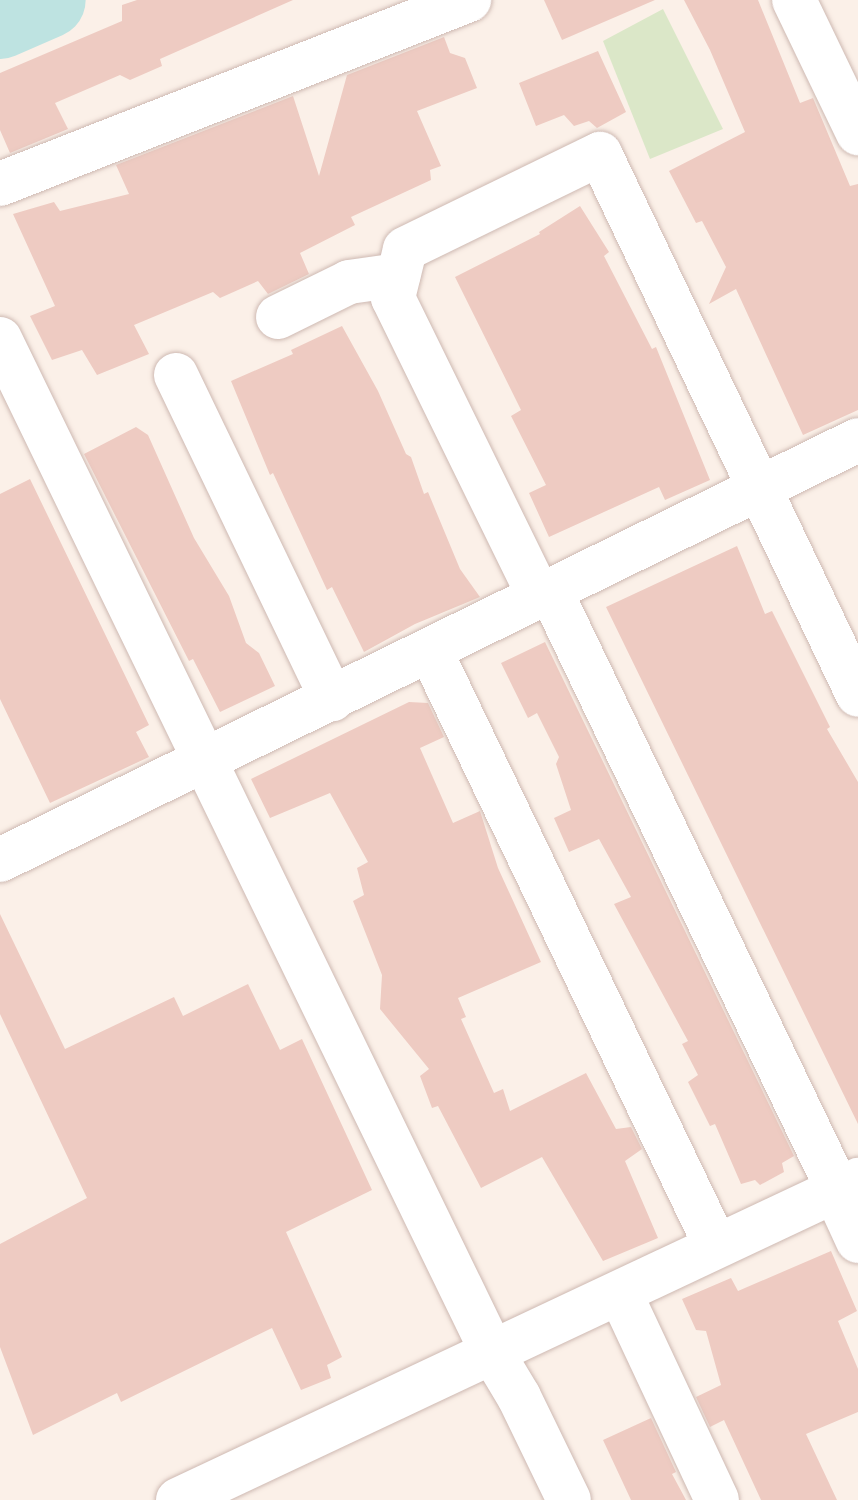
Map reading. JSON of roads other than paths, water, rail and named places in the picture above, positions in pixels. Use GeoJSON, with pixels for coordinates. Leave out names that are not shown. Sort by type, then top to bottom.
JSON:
{"type":"FeatureCollection","features":[{"type":"Feature","properties":{"kind":"street"},"geometry":{"type":"LineString","coordinates":[[0,184],[469,0]]}},
{"type":"Feature","properties":{"kind":"street"},"geometry":{"type":"LineString","coordinates":[[794,0],[858,133]]}},
{"type":"Feature","properties":{"kind":"street"},"geometry":{"type":"LineString","coordinates":[[858,695],[600,154],[405,249],[393,298],[844,1187],[858,1241]]}},
{"type":"Feature","properties":{"kind":"street"},"geometry":{"type":"LineString","coordinates":[[278,317],[349,282],[399,275]]}},
{"type":"Feature","properties":{"kind":"street"},"geometry":{"type":"LineString","coordinates":[[0,339],[492,1352],[519,1397],[569,1500]]}},
{"type":"Feature","properties":{"kind":"street"},"geometry":{"type":"LineString","coordinates":[[176,375],[332,699]]}},
{"type":"Feature","properties":{"kind":"street"},"geometry":{"type":"LineString","coordinates":[[0,860],[858,440]]}},
{"type":"Feature","properties":{"kind":"street"},"geometry":{"type":"LineString","coordinates":[[430,650],[716,1246]]}},
{"type":"Feature","properties":{"kind":"street"},"geometry":{"type":"LineString","coordinates":[[178,1500],[492,1352],[621,1295],[716,1246],[844,1187]]}},
{"type":"Feature","properties":{"kind":"street"},"geometry":{"type":"LineString","coordinates":[[621,1295],[717,1500]]}},
{"type":"Feature","properties":{"kind":"waterway"},"geometry":{"type":"LineString","coordinates":[[0,21],[48,0]]}}]}
